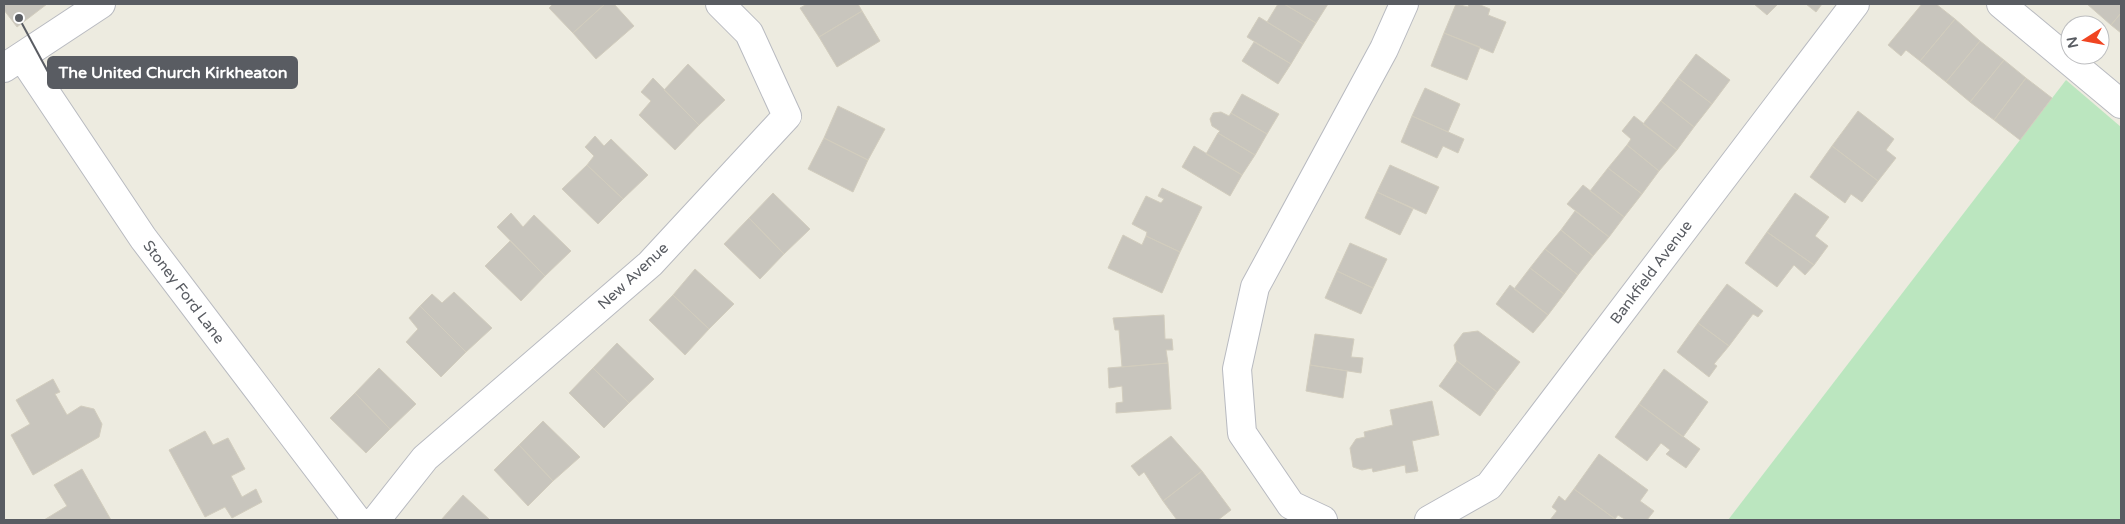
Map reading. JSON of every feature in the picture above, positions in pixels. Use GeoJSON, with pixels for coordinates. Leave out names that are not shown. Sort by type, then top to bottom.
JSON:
{"type":"FeatureCollection","features":[{"type":"Feature","properties":{"kind":"street"},"geometry":{"type":"LineString","coordinates":[[13,62],[101,4]]}},
{"type":"Feature","properties":{"kind":"street","name":"New Avenue"},"geometry":{"type":"LineString","coordinates":[[376,520],[425,458],[650,264],[787,116],[749,33],[720,4]]}},
{"type":"Feature","properties":{"kind":"street"},"geometry":{"type":"LineString","coordinates":[[1322,520],[1291,505],[1242,433],[1237,369],[1255,287],[1384,49],[1404,4]]}},
{"type":"Feature","properties":{"kind":"street","name":"Bankfield Avenue"},"geometry":{"type":"LineString","coordinates":[[1429,520],[1489,486],[1855,4]]}},
{"type":"Feature","properties":{"kind":"street"},"geometry":{"type":"LineString","coordinates":[[2001,4],[2121,104]]}},
{"type":"Feature","properties":{"kind":"street","name":"Stoney Ford Lane"},"geometry":{"type":"LineString","coordinates":[[13,62],[357,520]]}},
{"type":"Feature","properties":{"kind":"green space"},"geometry":{"type":"Polygon","coordinates":[[[2066,80],[2121,127],[2121,520],[1728,520],[2066,80]]]}},
{"type":"Feature","properties":{"kind":"building"},"geometry":{"type":"Polygon","coordinates":[[[4,4],[47,4],[17,27],[4,10],[4,4]]]}},
{"type":"Feature","properties":{"kind":"building"},"geometry":{"type":"Polygon","coordinates":[[[553,4],[605,4],[573,33],[549,8],[553,4]]]}},
{"type":"Feature","properties":{"kind":"building"},"geometry":{"type":"Polygon","coordinates":[[[605,4],[614,4],[634,26],[596,59],[573,33],[605,4]]]}},
{"type":"Feature","properties":{"kind":"building"},"geometry":{"type":"Polygon","coordinates":[[[807,4],[858,4],[862,11],[819,37],[800,8],[807,4]]]}},
{"type":"Feature","properties":{"kind":"building"},"geometry":{"type":"Polygon","coordinates":[[[1278,4],[1284,4],[1316,23],[1303,44],[1267,22],[1278,4]]]}},
{"type":"Feature","properties":{"kind":"building"},"geometry":{"type":"Polygon","coordinates":[[[1284,4],[1328,4],[1316,23],[1284,4]]]}},
{"type":"Feature","properties":{"kind":"building"},"geometry":{"type":"Polygon","coordinates":[[[1456,4],[1468,7],[1469,4],[1478,4],[1490,9],[1488,15],[1506,22],[1493,53],[1444,33],[1456,4]]]}},
{"type":"Feature","properties":{"kind":"building"},"geometry":{"type":"Polygon","coordinates":[[[1754,4],[1778,4],[1767,15],[1754,4]]]}},
{"type":"Feature","properties":{"kind":"building"},"geometry":{"type":"Polygon","coordinates":[[[1806,4],[1822,4],[1816,12],[1806,4]]]}},
{"type":"Feature","properties":{"kind":"building"},"geometry":{"type":"Polygon","coordinates":[[[1922,4],[1936,4],[1955,19],[1920,61],[1906,50],[1901,56],[1888,45],[1922,4]]]}},
{"type":"Feature","properties":{"kind":"building"},"geometry":{"type":"Polygon","coordinates":[[[2087,4],[2121,4],[2121,13],[2111,25],[2110,15],[2100,15],[2087,4]]]}},
{"type":"Feature","properties":{"kind":"building"},"geometry":{"type":"Polygon","coordinates":[[[862,11],[880,41],[837,67],[819,37],[862,11]]]}},
{"type":"Feature","properties":{"kind":"building"},"geometry":{"type":"Polygon","coordinates":[[[2121,13],[2121,33],[2111,25],[2121,13]]]}},
{"type":"Feature","properties":{"kind":"building"},"geometry":{"type":"Polygon","coordinates":[[[1259,17],[1303,44],[1291,64],[1247,37],[1259,17]]]}},
{"type":"Feature","properties":{"kind":"building"},"geometry":{"type":"Polygon","coordinates":[[[1955,19],[1980,41],[1946,82],[1920,61],[1955,19]]]}},
{"type":"Feature","properties":{"kind":"building"},"geometry":{"type":"Polygon","coordinates":[[[1444,33],[1480,47],[1467,80],[1431,66],[1444,33]]]}},
{"type":"Feature","properties":{"kind":"building"},"geometry":{"type":"Polygon","coordinates":[[[1980,41],[2004,60],[1970,102],[1946,82],[1980,41]]]}},
{"type":"Feature","properties":{"kind":"building"},"geometry":{"type":"Polygon","coordinates":[[[1254,42],[1291,64],[1278,84],[1242,61],[1254,42]]]}},
{"type":"Feature","properties":{"kind":"building"},"geometry":{"type":"Polygon","coordinates":[[[1696,54],[1730,80],[1712,104],[1678,78],[1696,54]]]}},
{"type":"Feature","properties":{"kind":"building"},"geometry":{"type":"Polygon","coordinates":[[[2004,60],[2026,78],[1994,120],[1970,102],[2004,60]]]}},
{"type":"Feature","properties":{"kind":"building"},"geometry":{"type":"Polygon","coordinates":[[[688,64],[725,100],[699,125],[664,90],[688,64]]]}},
{"type":"Feature","properties":{"kind":"building"},"geometry":{"type":"Polygon","coordinates":[[[653,78],[699,125],[675,150],[639,115],[651,101],[641,92],[653,78]]]}},
{"type":"Feature","properties":{"kind":"building"},"geometry":{"type":"Polygon","coordinates":[[[1678,78],[1712,104],[1694,127],[1661,101],[1678,78]]]}},
{"type":"Feature","properties":{"kind":"building"},"geometry":{"type":"Polygon","coordinates":[[[2026,78],[2052,98],[2020,140],[1994,120],[2026,78]]]}},
{"type":"Feature","properties":{"kind":"building"},"geometry":{"type":"Polygon","coordinates":[[[1425,88],[1460,104],[1448,132],[1412,116],[1425,88]]]}},
{"type":"Feature","properties":{"kind":"building"},"geometry":{"type":"Polygon","coordinates":[[[1242,94],[1279,114],[1267,134],[1231,113],[1242,94]]]}},
{"type":"Feature","properties":{"kind":"building"},"geometry":{"type":"Polygon","coordinates":[[[1661,101],[1694,127],[1677,150],[1643,124],[1661,101]]]}},
{"type":"Feature","properties":{"kind":"building"},"geometry":{"type":"Polygon","coordinates":[[[838,106],[885,129],[868,160],[824,138],[838,106]]]}},
{"type":"Feature","properties":{"kind":"building"},"geometry":{"type":"Polygon","coordinates":[[[1858,111],[1894,139],[1886,150],[1896,158],[1878,181],[1832,146],[1858,111]]]}},
{"type":"Feature","properties":{"kind":"building"},"geometry":{"type":"Polygon","coordinates":[[[1221,112],[1229,116],[1231,113],[1267,134],[1255,155],[1218,133],[1220,131],[1212,126],[1210,119],[1213,113],[1221,112]]]}},
{"type":"Feature","properties":{"kind":"building"},"geometry":{"type":"Polygon","coordinates":[[[1412,116],[1464,139],[1458,153],[1443,146],[1437,158],[1401,142],[1412,116]]]}},
{"type":"Feature","properties":{"kind":"building"},"geometry":{"type":"Polygon","coordinates":[[[1634,116],[1677,150],[1659,171],[1627,145],[1631,139],[1622,131],[1634,116]]]}},
{"type":"Feature","properties":{"kind":"building"},"geometry":{"type":"Polygon","coordinates":[[[1218,133],[1255,155],[1242,175],[1206,154],[1218,133]]]}},
{"type":"Feature","properties":{"kind":"building"},"geometry":{"type":"Polygon","coordinates":[[[595,136],[604,146],[611,139],[648,175],[623,199],[587,165],[594,156],[585,147],[595,136]]]}},
{"type":"Feature","properties":{"kind":"building"},"geometry":{"type":"Polygon","coordinates":[[[824,138],[868,160],[853,192],[808,169],[824,138]]]}},
{"type":"Feature","properties":{"kind":"building"},"geometry":{"type":"Polygon","coordinates":[[[1627,145],[1659,171],[1642,194],[1608,168],[1627,145]]]}},
{"type":"Feature","properties":{"kind":"building"},"geometry":{"type":"Polygon","coordinates":[[[1194,146],[1242,175],[1230,196],[1182,167],[1194,146]]]}},
{"type":"Feature","properties":{"kind":"building"},"geometry":{"type":"Polygon","coordinates":[[[1832,146],[1878,181],[1862,202],[1851,194],[1845,203],[1810,177],[1832,146]]]}},
{"type":"Feature","properties":{"kind":"building"},"geometry":{"type":"Polygon","coordinates":[[[587,165],[623,199],[598,224],[562,189],[587,165]]]}},
{"type":"Feature","properties":{"kind":"building"},"geometry":{"type":"Polygon","coordinates":[[[1390,165],[1439,187],[1426,214],[1377,192],[1390,165]]]}},
{"type":"Feature","properties":{"kind":"building"},"geometry":{"type":"Polygon","coordinates":[[[1608,168],[1642,194],[1624,217],[1590,191],[1608,168]]]}},
{"type":"Feature","properties":{"kind":"building"},"geometry":{"type":"Polygon","coordinates":[[[1583,185],[1624,217],[1609,237],[1567,204],[1583,185]]]}},
{"type":"Feature","properties":{"kind":"building"},"geometry":{"type":"Polygon","coordinates":[[[1162,188],[1202,207],[1180,252],[1146,236],[1147,232],[1132,224],[1146,196],[1161,203],[1164,199],[1158,196],[1162,188]]]}},
{"type":"Feature","properties":{"kind":"building"},"geometry":{"type":"Polygon","coordinates":[[[1377,192],[1413,209],[1400,235],[1365,218],[1377,192]]]}},
{"type":"Feature","properties":{"kind":"building"},"geometry":{"type":"Polygon","coordinates":[[[773,193],[810,229],[784,254],[749,218],[773,193]]]}},
{"type":"Feature","properties":{"kind":"building"},"geometry":{"type":"Polygon","coordinates":[[[1795,193],[1829,217],[1815,236],[1828,246],[1814,265],[1767,232],[1795,193]]]}},
{"type":"Feature","properties":{"kind":"building"},"geometry":{"type":"Polygon","coordinates":[[[1575,211],[1609,237],[1593,256],[1561,230],[1575,211]]]}},
{"type":"Feature","properties":{"kind":"building"},"geometry":{"type":"Polygon","coordinates":[[[511,213],[523,227],[534,215],[571,251],[545,276],[497,227],[511,213]]]}},
{"type":"Feature","properties":{"kind":"building"},"geometry":{"type":"Polygon","coordinates":[[[749,218],[784,254],[760,279],[724,244],[749,218]]]}},
{"type":"Feature","properties":{"kind":"building"},"geometry":{"type":"Polygon","coordinates":[[[1561,230],[1593,256],[1578,275],[1545,249],[1561,230]]]}},
{"type":"Feature","properties":{"kind":"building"},"geometry":{"type":"Polygon","coordinates":[[[1767,232],[1814,265],[1805,275],[1794,265],[1777,287],[1745,263],[1767,232]]]}},
{"type":"Feature","properties":{"kind":"building"},"geometry":{"type":"Polygon","coordinates":[[[1123,235],[1142,245],[1146,236],[1180,252],[1162,293],[1108,268],[1123,235]]]}},
{"type":"Feature","properties":{"kind":"building"},"geometry":{"type":"Polygon","coordinates":[[[510,241],[545,276],[521,301],[485,266],[510,241]]]}},
{"type":"Feature","properties":{"kind":"building"},"geometry":{"type":"Polygon","coordinates":[[[1350,243],[1387,259],[1373,288],[1337,271],[1350,243]]]}},
{"type":"Feature","properties":{"kind":"building"},"geometry":{"type":"Polygon","coordinates":[[[1545,249],[1578,275],[1564,294],[1530,268],[1545,249]]]}},
{"type":"Feature","properties":{"kind":"building"},"geometry":{"type":"Polygon","coordinates":[[[1530,268],[1564,294],[1548,315],[1514,289],[1530,268]]]}},
{"type":"Feature","properties":{"kind":"building"},"geometry":{"type":"Polygon","coordinates":[[[695,269],[734,304],[709,329],[673,295],[695,269]]]}},
{"type":"Feature","properties":{"kind":"building"},"geometry":{"type":"Polygon","coordinates":[[[1337,271],[1373,288],[1361,314],[1325,298],[1337,271]]]}},
{"type":"Feature","properties":{"kind":"building"},"geometry":{"type":"Polygon","coordinates":[[[1727,284],[1763,311],[1758,317],[1753,314],[1729,346],[1698,323],[1727,284]]]}},
{"type":"Feature","properties":{"kind":"building"},"geometry":{"type":"Polygon","coordinates":[[[1510,285],[1548,315],[1533,333],[1496,304],[1510,285]]]}},
{"type":"Feature","properties":{"kind":"building"},"geometry":{"type":"Polygon","coordinates":[[[454,292],[492,328],[466,352],[420,306],[432,294],[442,303],[454,292]]]}},
{"type":"Feature","properties":{"kind":"building"},"geometry":{"type":"Polygon","coordinates":[[[673,295],[709,329],[685,355],[649,320],[673,295]]]}},
{"type":"Feature","properties":{"kind":"building"},"geometry":{"type":"Polygon","coordinates":[[[420,306],[466,352],[441,377],[406,342],[418,329],[409,318],[420,306]]]}},
{"type":"Feature","properties":{"kind":"building"},"geometry":{"type":"Polygon","coordinates":[[[1164,315],[1165,339],[1172,339],[1173,350],[1166,350],[1168,363],[1122,367],[1119,330],[1115,330],[1113,318],[1164,315]]]}},
{"type":"Feature","properties":{"kind":"building"},"geometry":{"type":"Polygon","coordinates":[[[1698,323],[1729,346],[1714,364],[1717,366],[1709,377],[1677,352],[1698,323]]]}},
{"type":"Feature","properties":{"kind":"building"},"geometry":{"type":"Polygon","coordinates":[[[1478,331],[1520,362],[1497,392],[1457,361],[1454,345],[1463,333],[1478,331]]]}},
{"type":"Feature","properties":{"kind":"building"},"geometry":{"type":"Polygon","coordinates":[[[1315,334],[1354,339],[1351,357],[1363,358],[1361,373],[1310,365],[1315,334]]]}},
{"type":"Feature","properties":{"kind":"building"},"geometry":{"type":"Polygon","coordinates":[[[617,343],[654,379],[629,403],[593,368],[617,343]]]}},
{"type":"Feature","properties":{"kind":"building"},"geometry":{"type":"Polygon","coordinates":[[[1457,361],[1497,392],[1480,416],[1439,386],[1457,361]]]}},
{"type":"Feature","properties":{"kind":"building"},"geometry":{"type":"Polygon","coordinates":[[[1168,363],[1171,409],[1116,413],[1116,403],[1123,402],[1122,386],[1109,388],[1108,368],[1168,363]]]}},
{"type":"Feature","properties":{"kind":"building"},"geometry":{"type":"Polygon","coordinates":[[[1310,365],[1347,371],[1343,398],[1306,391],[1310,365]]]}},
{"type":"Feature","properties":{"kind":"building"},"geometry":{"type":"Polygon","coordinates":[[[379,368],[416,404],[390,429],[355,393],[379,368]]]}},
{"type":"Feature","properties":{"kind":"building"},"geometry":{"type":"Polygon","coordinates":[[[593,368],[629,403],[604,428],[569,393],[593,368]]]}},
{"type":"Feature","properties":{"kind":"building"},"geometry":{"type":"Polygon","coordinates":[[[1664,369],[1708,402],[1683,437],[1639,404],[1664,369]]]}},
{"type":"Feature","properties":{"kind":"building"},"geometry":{"type":"Polygon","coordinates":[[[53,379],[60,392],[55,394],[67,415],[81,406],[94,409],[102,424],[99,437],[33,475],[11,435],[30,424],[16,400],[53,379]]]}},
{"type":"Feature","properties":{"kind":"building"},"geometry":{"type":"Polygon","coordinates":[[[355,393],[390,429],[366,453],[330,418],[355,393]]]}},
{"type":"Feature","properties":{"kind":"building"},"geometry":{"type":"Polygon","coordinates":[[[1432,401],[1439,435],[1412,441],[1418,471],[1406,473],[1405,465],[1373,472],[1372,468],[1362,470],[1353,467],[1350,448],[1356,439],[1365,437],[1364,432],[1393,425],[1390,410],[1432,401]]]}},
{"type":"Feature","properties":{"kind":"building"},"geometry":{"type":"Polygon","coordinates":[[[1639,404],[1700,449],[1686,468],[1666,454],[1670,450],[1661,443],[1647,461],[1615,437],[1639,404]]]}},
{"type":"Feature","properties":{"kind":"building"},"geometry":{"type":"Polygon","coordinates":[[[543,421],[580,457],[553,481],[519,445],[543,421]]]}},
{"type":"Feature","properties":{"kind":"building"},"geometry":{"type":"Polygon","coordinates":[[[205,431],[213,445],[228,438],[245,469],[231,476],[242,497],[256,489],[262,502],[232,518],[225,507],[205,517],[169,450],[205,431]]]}},
{"type":"Feature","properties":{"kind":"building"},"geometry":{"type":"Polygon","coordinates":[[[1171,436],[1202,471],[1163,501],[1144,472],[1139,476],[1131,466],[1171,436]]]}},
{"type":"Feature","properties":{"kind":"building"},"geometry":{"type":"Polygon","coordinates":[[[519,445],[553,481],[528,506],[494,470],[519,445]]]}},
{"type":"Feature","properties":{"kind":"building"},"geometry":{"type":"Polygon","coordinates":[[[1599,454],[1648,490],[1640,501],[1654,511],[1647,520],[1626,520],[1618,515],[1615,519],[1574,489],[1599,454]]]}},
{"type":"Feature","properties":{"kind":"building"},"geometry":{"type":"Polygon","coordinates":[[[82,469],[111,520],[44,520],[67,506],[54,485],[82,469]]]}},
{"type":"Feature","properties":{"kind":"building"},"geometry":{"type":"Polygon","coordinates":[[[1202,471],[1231,510],[1218,520],[1177,520],[1163,501],[1202,471]]]}},
{"type":"Feature","properties":{"kind":"building"},"geometry":{"type":"Polygon","coordinates":[[[1574,489],[1616,520],[1550,520],[1557,511],[1552,507],[1559,496],[1565,501],[1574,489]]]}},
{"type":"Feature","properties":{"kind":"building"},"geometry":{"type":"Polygon","coordinates":[[[463,495],[490,520],[441,520],[463,495]]]}},
{"type":"Feature","properties":{"kind":"place","name":"The United Church Kirkheaton"},"geometry":{"type":"Point","coordinates":[19,18]}}]}
